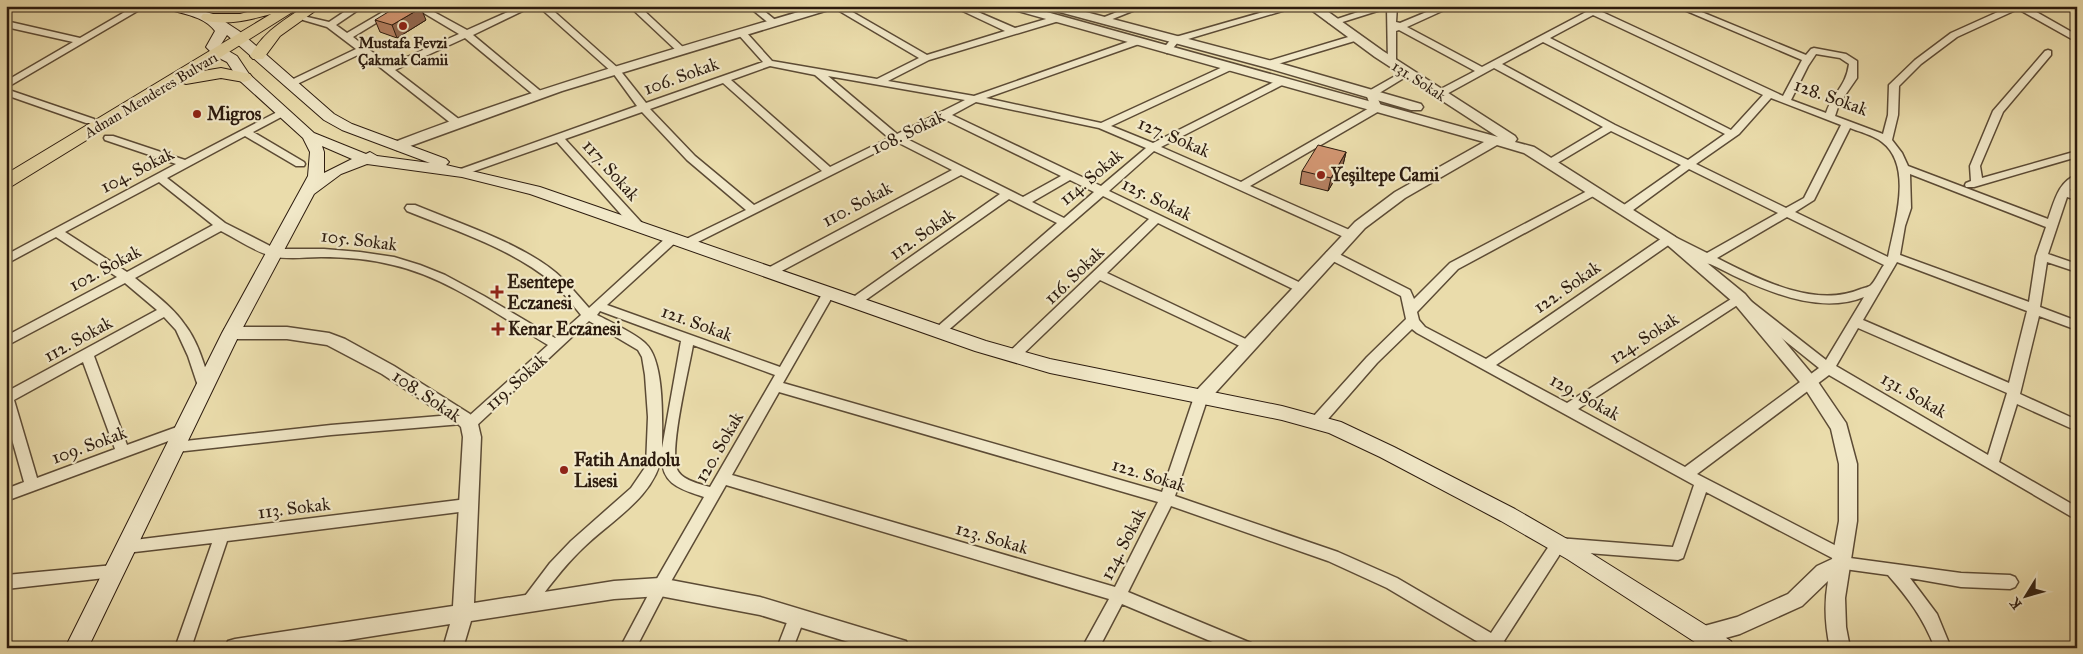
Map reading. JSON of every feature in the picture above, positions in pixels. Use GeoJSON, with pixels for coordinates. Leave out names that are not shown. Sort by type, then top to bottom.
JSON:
{"type":"FeatureCollection","features":[{"type":"Feature","properties":{"kind":"main road","name":"Adnan Menderes Bulvarı"},"geometry":{"type":"LineString","coordinates":[[237,37],[295,6]]}},
{"type":"Feature","properties":{"kind":"main road"},"geometry":{"type":"LineString","coordinates":[[177,7],[206,16],[240,18],[276,8]]}},
{"type":"Feature","properties":{"kind":"main road","name":"Adnan Menderes Bulvarı"},"geometry":{"type":"LineString","coordinates":[[6,182],[170,84],[276,8]]}},
{"type":"Feature","properties":{"kind":"main road"},"geometry":{"type":"LineString","coordinates":[[258,56],[262,46],[274,34],[311,12]]}},
{"type":"Feature","properties":{"kind":"main road"},"geometry":{"type":"LineString","coordinates":[[206,16],[237,37],[329,118],[360,132],[439,160],[462,172]]}},
{"type":"Feature","properties":{"kind":"main road"},"geometry":{"type":"LineString","coordinates":[[76,648],[231,333],[316,176],[317,152],[309,136],[244,77],[232,59],[217,50],[222,31],[219,26],[206,16]]}},
{"type":"Feature","properties":{"kind":"main road","name":"Adnan Menderes Bulvarı"},"geometry":{"type":"LineString","coordinates":[[6,170],[217,50]]}},
{"type":"Feature","properties":{"kind":"main road"},"geometry":{"type":"LineString","coordinates":[[170,84],[195,77],[222,73],[244,77]]}},
{"type":"Feature","properties":{"kind":"main road"},"geometry":{"type":"LineString","coordinates":[[317,164],[360,132]]}},
{"type":"Feature","properties":{"kind":"main road"},"geometry":{"type":"LineString","coordinates":[[309,136],[366,159],[462,172],[535,190],[941,330],[981,346],[1050,366],[1282,413],[1334,427],[1386,452],[1558,544],[1723,648]]}},
{"type":"Feature","properties":{"kind":"main road"},"geometry":{"type":"LineString","coordinates":[[309,190],[336,171],[397,146]]}},
{"type":"Feature","properties":{"kind":"street"},"geometry":{"type":"LineString","coordinates":[[6,84],[142,6]]}},
{"type":"Feature","properties":{"kind":"street"},"geometry":{"type":"LineString","coordinates":[[330,25],[360,6]]}},
{"type":"Feature","properties":{"kind":"street"},"geometry":{"type":"LineString","coordinates":[[347,37],[400,6]]}},
{"type":"Feature","properties":{"kind":"street"},"geometry":{"type":"LineString","coordinates":[[416,6],[466,34],[539,94]]}},
{"type":"Feature","properties":{"kind":"street"},"geometry":{"type":"LineString","coordinates":[[388,69],[529,6]]}},
{"type":"Feature","properties":{"kind":"street"},"geometry":{"type":"LineString","coordinates":[[542,6],[616,71],[644,108],[691,158],[752,210]]}},
{"type":"Feature","properties":{"kind":"street"},"geometry":{"type":"LineString","coordinates":[[633,6],[682,51]]}},
{"type":"Feature","properties":{"kind":"street"},"geometry":{"type":"LineString","coordinates":[[752,6],[774,24]]}},
{"type":"Feature","properties":{"kind":"street"},"geometry":{"type":"LineString","coordinates":[[397,146],[456,122],[539,94],[831,6]]}},
{"type":"Feature","properties":{"kind":"street"},"geometry":{"type":"LineString","coordinates":[[835,6],[926,58]]}},
{"type":"Feature","properties":{"kind":"street"},"geometry":{"type":"LineString","coordinates":[[956,6],[1015,32]]}},
{"type":"Feature","properties":{"kind":"street"},"geometry":{"type":"LineString","coordinates":[[1011,6],[1136,42],[1171,45],[1268,64],[1371,94],[1496,136]]}},
{"type":"Feature","properties":{"kind":"street"},"geometry":{"type":"LineString","coordinates":[[1052,6],[1102,20],[1230,67],[1377,108],[1496,136]]}},
{"type":"Feature","properties":{"kind":"street"},"geometry":{"type":"LineString","coordinates":[[1102,20],[1141,6]]}},
{"type":"Feature","properties":{"kind":"street"},"geometry":{"type":"LineString","coordinates":[[1171,45],[1295,6]]}},
{"type":"Feature","properties":{"kind":"street","name":"131. Sokak"},"geometry":{"type":"LineString","coordinates":[[1312,6],[1496,136],[1530,150],[1704,261],[1740,298],[1810,383],[1840,428],[1848,464],[1848,521],[1835,598],[1836,627],[1840,648]]}},
{"type":"Feature","properties":{"kind":"street"},"geometry":{"type":"LineString","coordinates":[[1343,6],[1354,16]]}},
{"type":"Feature","properties":{"kind":"street"},"geometry":{"type":"LineString","coordinates":[[1333,22],[1386,6]]}},
{"type":"Feature","properties":{"kind":"street"},"geometry":{"type":"LineString","coordinates":[[1391,62],[1394,27],[1392,6]]}},
{"type":"Feature","properties":{"kind":"street"},"geometry":{"type":"LineString","coordinates":[[1394,27],[1449,6]]}},
{"type":"Feature","properties":{"kind":"street"},"geometry":{"type":"LineString","coordinates":[[1439,94],[1543,38],[1586,9],[1603,6]]}},
{"type":"Feature","properties":{"kind":"street"},"geometry":{"type":"LineString","coordinates":[[1679,6],[1808,59]]}},
{"type":"Feature","properties":{"kind":"street"},"geometry":{"type":"LineString","coordinates":[[1686,474],[1828,368],[1892,260],[1905,208],[1904,168],[1897,153],[1887,140],[1893,115],[1894,85],[1918,62],[1954,35],[2008,12],[2017,6],[2043,18],[2077,39]]}},
{"type":"Feature","properties":{"kind":"street","name":"128. Sokak"},"geometry":{"type":"LineString","coordinates":[[1586,9],[1770,94],[1887,140]]}},
{"type":"Feature","properties":{"kind":"street"},"geometry":{"type":"LineString","coordinates":[[311,12],[363,49],[456,122]]}},
{"type":"Feature","properties":{"kind":"street"},"geometry":{"type":"LineString","coordinates":[[878,82],[926,58],[1056,19]]}},
{"type":"Feature","properties":{"kind":"street"},"geometry":{"type":"LineString","coordinates":[[6,24],[82,41]]}},
{"type":"Feature","properties":{"kind":"street"},"geometry":{"type":"LineString","coordinates":[[1394,27],[1482,71]]}},
{"type":"Feature","properties":{"kind":"street"},"geometry":{"type":"LineString","coordinates":[[742,33],[770,63]]}},
{"type":"Feature","properties":{"kind":"street"},"geometry":{"type":"LineString","coordinates":[[1268,64],[1355,38]]}},
{"type":"Feature","properties":{"kind":"street"},"geometry":{"type":"LineString","coordinates":[[1543,38],[1732,134]]}},
{"type":"Feature","properties":{"kind":"street","name":"108. Sokak"},"geometry":{"type":"LineString","coordinates":[[680,240],[752,210],[975,100],[1136,42]]}},
{"type":"Feature","properties":{"kind":"street"},"geometry":{"type":"LineString","coordinates":[[290,84],[363,49]]}},
{"type":"Feature","properties":{"kind":"street"},"geometry":{"type":"LineString","coordinates":[[1784,100],[1814,51],[1820,50],[1843,56],[1854,64],[1852,78],[1834,104],[1830,117]]}},
{"type":"Feature","properties":{"kind":"street"},"geometry":{"type":"LineString","coordinates":[[1978,182],[1975,166],[1998,112],[2048,53]]}},
{"type":"Feature","properties":{"kind":"street","name":"106. Sokak"},"geometry":{"type":"LineString","coordinates":[[462,172],[770,63],[818,73],[896,138]]}},
{"type":"Feature","properties":{"kind":"street"},"geometry":{"type":"LineString","coordinates":[[1494,64],[1611,127],[1688,165],[1892,260],[2034,309],[2077,326]]}},
{"type":"Feature","properties":{"kind":"street"},"geometry":{"type":"LineString","coordinates":[[1102,126],[1230,67]]}},
{"type":"Feature","properties":{"kind":"street","name":"127. Sokak"},"geometry":{"type":"LineString","coordinates":[[809,70],[975,100],[1102,126],[1350,234]]}},
{"type":"Feature","properties":{"kind":"street"},"geometry":{"type":"LineString","coordinates":[[1371,94],[1407,73]]}},
{"type":"Feature","properties":{"kind":"street"},"geometry":{"type":"LineString","coordinates":[[725,79],[828,171]]}},
{"type":"Feature","properties":{"kind":"street","name":"114. Sokak"},"geometry":{"type":"LineString","coordinates":[[941,330],[1153,147],[1284,81]]}},
{"type":"Feature","properties":{"kind":"street"},"geometry":{"type":"LineString","coordinates":[[6,92],[90,121]]}},
{"type":"Feature","properties":{"kind":"street"},"geometry":{"type":"LineString","coordinates":[[1371,94],[1377,108]]}},
{"type":"Feature","properties":{"kind":"street"},"geometry":{"type":"LineString","coordinates":[[1625,210],[1732,134],[1770,94]]}},
{"type":"Feature","properties":{"kind":"street"},"geometry":{"type":"LineString","coordinates":[[1243,186],[1377,108]]}},
{"type":"Feature","properties":{"kind":"street","name":"104. Sokak"},"geometry":{"type":"LineString","coordinates":[[6,260],[284,112]]}},
{"type":"Feature","properties":{"kind":"street","name":"125. Sokak"},"geometry":{"type":"LineString","coordinates":[[944,115],[1301,288]]}},
{"type":"Feature","properties":{"kind":"street"},"geometry":{"type":"LineString","coordinates":[[1704,261],[1808,200],[1847,123]]}},
{"type":"Feature","properties":{"kind":"street"},"geometry":{"type":"LineString","coordinates":[[1550,163],[1611,127]]}},
{"type":"Feature","properties":{"kind":"street"},"geometry":{"type":"LineString","coordinates":[[246,132],[300,164]]}},
{"type":"Feature","properties":{"kind":"street"},"geometry":{"type":"LineString","coordinates":[[1201,397],[1350,234],[1400,195],[1496,136]]}},
{"type":"Feature","properties":{"kind":"street"},"geometry":{"type":"LineString","coordinates":[[109,138],[187,164]]}},
{"type":"Feature","properties":{"kind":"street","name":"117. Sokak"},"geometry":{"type":"LineString","coordinates":[[559,138],[637,225]]}},
{"type":"Feature","properties":{"kind":"street"},"geometry":{"type":"LineString","coordinates":[[896,138],[1064,222]]}},
{"type":"Feature","properties":{"kind":"street"},"geometry":{"type":"LineString","coordinates":[[1962,191],[1968,185],[2077,154]]}},
{"type":"Feature","properties":{"kind":"street"},"geometry":{"type":"LineString","coordinates":[[1904,168],[2052,225]]}},
{"type":"Feature","properties":{"kind":"street","name":"110. Sokak"},"geometry":{"type":"LineString","coordinates":[[772,272],[961,170]]}},
{"type":"Feature","properties":{"kind":"street"},"geometry":{"type":"LineString","coordinates":[[1023,202],[1070,176]]}},
{"type":"Feature","properties":{"kind":"street","name":"105. Sokak"},"geometry":{"type":"LineString","coordinates":[[161,178],[221,226],[274,253],[324,253],[360,256],[416,268],[480,299],[556,344]]}},
{"type":"Feature","properties":{"kind":"street"},"geometry":{"type":"LineString","coordinates":[[1992,463],[2013,394],[2034,309],[2042,256],[2064,191],[2077,178]]}},
{"type":"Feature","properties":{"kind":"street"},"geometry":{"type":"LineString","coordinates":[[1317,422],[1454,266],[1594,191]]}},
{"type":"Feature","properties":{"kind":"street"},"geometry":{"type":"LineString","coordinates":[[2064,191],[2077,196]]}},
{"type":"Feature","properties":{"kind":"street","name":"112. Sokak"},"geometry":{"type":"LineString","coordinates":[[856,302],[1008,194]]}},
{"type":"Feature","properties":{"kind":"street"},"geometry":{"type":"LineString","coordinates":[[411,208],[506,248],[531,261],[642,348],[648,357],[652,374],[655,417],[653,467],[636,492],[576,544],[528,604]]}},
{"type":"Feature","properties":{"kind":"street","name":"116. Sokak"},"geometry":{"type":"LineString","coordinates":[[1014,355],[1100,275],[1157,218]]}},
{"type":"Feature","properties":{"kind":"street","name":"102. Sokak"},"geometry":{"type":"LineString","coordinates":[[6,342],[221,226]]}},
{"type":"Feature","properties":{"kind":"street"},"geometry":{"type":"LineString","coordinates":[[56,232],[126,278],[166,311],[181,328],[194,356],[205,389]]}},
{"type":"Feature","properties":{"kind":"street","name":"119. Sokak"},"geometry":{"type":"LineString","coordinates":[[466,422],[593,311],[680,240]]}},
{"type":"Feature","properties":{"kind":"street","name":"122. Sokak"},"geometry":{"type":"LineString","coordinates":[[1487,366],[1669,240]]}},
{"type":"Feature","properties":{"kind":"street","name":"129. Sokak"},"geometry":{"type":"LineString","coordinates":[[1331,254],[1406,293],[1411,316],[1421,330],[1842,560]]}},
{"type":"Feature","properties":{"kind":"street"},"geometry":{"type":"LineString","coordinates":[[2042,256],[2077,268]]}},
{"type":"Feature","properties":{"kind":"street"},"geometry":{"type":"LineString","coordinates":[[1704,261],[1770,286],[1809,298],[1845,299],[1877,287]]}},
{"type":"Feature","properties":{"kind":"street"},"geometry":{"type":"LineString","coordinates":[[1100,275],[1248,345]]}},
{"type":"Feature","properties":{"kind":"street","name":"120. Sokak"},"geometry":{"type":"LineString","coordinates":[[628,648],[660,587],[829,292]]}},
{"type":"Feature","properties":{"kind":"street","name":"131. Sokak"},"geometry":{"type":"LineString","coordinates":[[1740,298],[1828,368],[2077,514]]}},
{"type":"Feature","properties":{"kind":"street","name":"124. Sokak"},"geometry":{"type":"LineString","coordinates":[[1568,409],[1740,298]]}},
{"type":"Feature","properties":{"kind":"street","name":"112. Sokak"},"geometry":{"type":"LineString","coordinates":[[7,398],[166,311]]}},
{"type":"Feature","properties":{"kind":"street","name":"121. Sokak"},"geometry":{"type":"LineString","coordinates":[[593,311],[688,339],[783,373]]}},
{"type":"Feature","properties":{"kind":"street"},"geometry":{"type":"LineString","coordinates":[[1857,322],[2013,394],[2077,426]]}},
{"type":"Feature","properties":{"kind":"street","name":"108. Sokak"},"geometry":{"type":"LineString","coordinates":[[231,333],[287,333],[329,339],[356,351],[380,365],[466,422],[472,437],[467,505],[463,614]]}},
{"type":"Feature","properties":{"kind":"street"},"geometry":{"type":"LineString","coordinates":[[688,339],[669,449],[670,470],[678,481],[714,494]]}},
{"type":"Feature","properties":{"kind":"street"},"geometry":{"type":"LineString","coordinates":[[87,354],[123,452]]}},
{"type":"Feature","properties":{"kind":"street","name":"122. Sokak"},"geometry":{"type":"LineString","coordinates":[[776,386],[1167,498],[1333,556],[1392,583],[1495,646]]}},
{"type":"Feature","properties":{"kind":"street","name":"124. Sokak"},"geometry":{"type":"LineString","coordinates":[[1090,648],[1167,498],[1201,397]]}},
{"type":"Feature","properties":{"kind":"street"},"geometry":{"type":"LineString","coordinates":[[7,398],[32,486]]}},
{"type":"Feature","properties":{"kind":"street"},"geometry":{"type":"LineString","coordinates":[[176,447],[331,430],[466,422]]}},
{"type":"Feature","properties":{"kind":"street","name":"109. Sokak"},"geometry":{"type":"LineString","coordinates":[[6,494],[185,429]]}},
{"type":"Feature","properties":{"kind":"street","name":"123. Sokak"},"geometry":{"type":"LineString","coordinates":[[723,478],[1118,595],[1245,648]]}},
{"type":"Feature","properties":{"kind":"street"},"geometry":{"type":"LineString","coordinates":[[1495,646],[1558,544],[1678,554],[1702,483]]}},
{"type":"Feature","properties":{"kind":"street","name":"113. Sokak"},"geometry":{"type":"LineString","coordinates":[[126,547],[467,505]]}},
{"type":"Feature","properties":{"kind":"street"},"geometry":{"type":"LineString","coordinates":[[183,648],[222,535]]}},
{"type":"Feature","properties":{"kind":"street"},"geometry":{"type":"LineString","coordinates":[[1704,635],[1740,625],[1795,600],[1824,572],[1842,560],[1961,580],[2010,582]]}},
{"type":"Feature","properties":{"kind":"street"},"geometry":{"type":"LineString","coordinates":[[1892,569],[1931,619],[1943,648]]}},
{"type":"Feature","properties":{"kind":"street"},"geometry":{"type":"LineString","coordinates":[[6,582],[114,571]]}},
{"type":"Feature","properties":{"kind":"street"},"geometry":{"type":"LineString","coordinates":[[236,648],[614,590],[660,587],[760,606],[899,648]]}},
{"type":"Feature","properties":{"kind":"street"},"geometry":{"type":"LineString","coordinates":[[453,648],[463,614]]}},
{"type":"Feature","properties":{"kind":"street"},"geometry":{"type":"LineString","coordinates":[[785,648],[797,617]]}},
{"type":"Feature","properties":{"kind":"building"},"geometry":{"type":"Polygon","coordinates":[[[398,6],[416,6],[421,8],[392,25],[375,20],[398,6]]]}},
{"type":"Feature","properties":{"kind":"building"},"geometry":{"type":"Polygon","coordinates":[[[1318,145],[1346,152],[1331,178],[1302,171],[1318,145]]]}},
{"type":"Feature","properties":{"kind":"place","name":"Mustafa Fevzi Çakmak Camii"},"geometry":{"type":"Point","coordinates":[403,26]}},
{"type":"Feature","properties":{"kind":"place","name":"Migros"},"geometry":{"type":"Point","coordinates":[197,114]}},
{"type":"Feature","properties":{"kind":"place","name":"Yeşiltepe Cami"},"geometry":{"type":"Point","coordinates":[1321,175]}},
{"type":"Feature","properties":{"kind":"place","name":"Esentepe Eczanesi"},"geometry":{"type":"Point","coordinates":[497,292]}},
{"type":"Feature","properties":{"kind":"place","name":"Kenar Eczanesi"},"geometry":{"type":"Point","coordinates":[498,329]}},
{"type":"Feature","properties":{"kind":"place","name":"Fatih Anadolu Lisesi"},"geometry":{"type":"Point","coordinates":[564,470]}}]}
